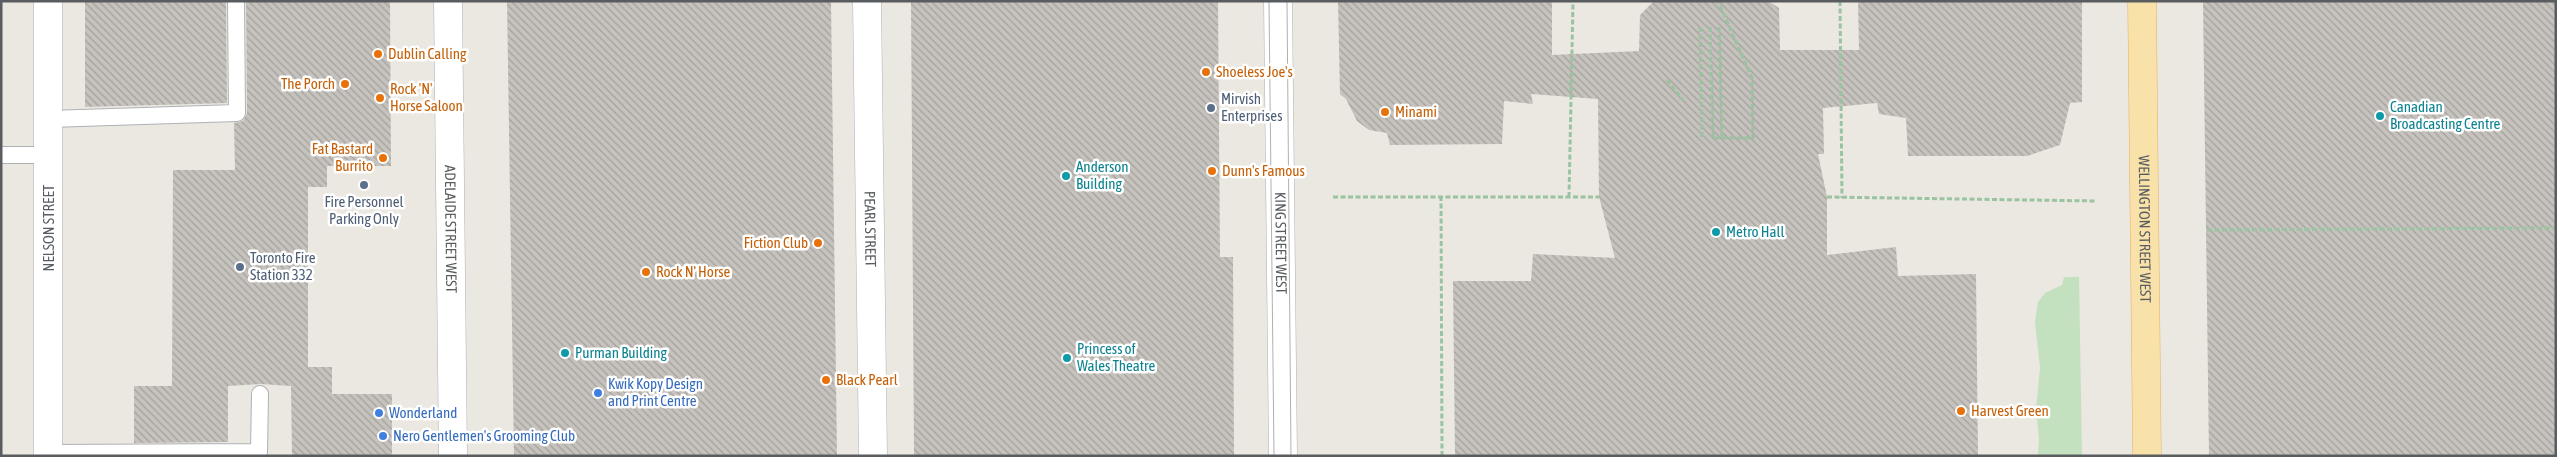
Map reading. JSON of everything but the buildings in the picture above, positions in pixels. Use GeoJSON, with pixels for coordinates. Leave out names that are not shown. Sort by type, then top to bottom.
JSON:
{"type":"FeatureCollection","features":[{"type":"Feature","properties":{"kind":"main road","name":"WELLINGTON STREET WEST"},"geometry":{"type":"LineString","coordinates":[[2142,1],[2147,456]]}},
{"type":"Feature","properties":{"kind":"street","name":"NELSON STREET"},"geometry":{"type":"LineString","coordinates":[[48,1],[48,454]]}},
{"type":"Feature","properties":{"kind":"street","name":"ADELAIDE STREET WEST"},"geometry":{"type":"LineString","coordinates":[[448,1],[453,456]]}},
{"type":"Feature","properties":{"kind":"street","name":"PEARL STREET"},"geometry":{"type":"LineString","coordinates":[[867,1],[873,456]]}},
{"type":"Feature","properties":{"kind":"street","name":"KING STREET WEST"},"geometry":{"type":"LineString","coordinates":[[1278,1],[1283,456]]}},
{"type":"Feature","properties":{"kind":"lane"},"geometry":{"type":"LineString","coordinates":[[49,119],[237,113],[236,1]]}},
{"type":"Feature","properties":{"kind":"lane"},"geometry":{"type":"LineString","coordinates":[[1,155],[49,155]]}},
{"type":"Feature","properties":{"kind":"lane"},"geometry":{"type":"LineString","coordinates":[[48,454],[259,452],[260,394]]}},
{"type":"Feature","properties":{"kind":"path"},"geometry":{"type":"LineString","coordinates":[[1569,197],[1573,1]]}},
{"type":"Feature","properties":{"kind":"path"},"geometry":{"type":"LineString","coordinates":[[1710,28],[1713,138],[1753,138],[1752,78],[1718,1]]}},
{"type":"Feature","properties":{"kind":"path"},"geometry":{"type":"LineString","coordinates":[[1840,1],[1842,198]]}},
{"type":"Feature","properties":{"kind":"path"},"geometry":{"type":"LineString","coordinates":[[1719,27],[1722,138]]}},
{"type":"Feature","properties":{"kind":"path"},"geometry":{"type":"LineString","coordinates":[[1700,28],[1702,138]]}},
{"type":"Feature","properties":{"kind":"path"},"geometry":{"type":"LineString","coordinates":[[1667,80],[1682,100]]}},
{"type":"Feature","properties":{"kind":"path"},"geometry":{"type":"LineString","coordinates":[[1441,196],[1442,456]]}},
{"type":"Feature","properties":{"kind":"path"},"geometry":{"type":"LineString","coordinates":[[1334,198],[1441,196],[1599,197]]}},
{"type":"Feature","properties":{"kind":"path"},"geometry":{"type":"LineString","coordinates":[[1827,198],[2097,202]]}},
{"type":"Feature","properties":{"kind":"path"},"geometry":{"type":"LineString","coordinates":[[2206,230],[2556,228]]}},
{"type":"Feature","properties":{"kind":"green space"},"geometry":{"type":"Polygon","coordinates":[[[2064,277],[2079,277],[2082,456],[2038,456],[2039,438],[2036,409],[2040,368],[2035,322],[2038,302],[2045,293],[2062,285],[2064,277]]]}},
{"type":"Feature","properties":{"kind":"tram line"},"geometry":{"type":"LineString","coordinates":[[1269,1],[1274,456]]}},
{"type":"Feature","properties":{"kind":"tram line"},"geometry":{"type":"LineString","coordinates":[[1287,1],[1291,456]]}},
{"type":"Feature","properties":{"kind":"place","name":"Dublin Calling"},"geometry":{"type":"Point","coordinates":[378,54]}},
{"type":"Feature","properties":{"kind":"place","name":"Shoeless Joe's"},"geometry":{"type":"Point","coordinates":[1206,72]}},
{"type":"Feature","properties":{"kind":"place","name":"The Porch"},"geometry":{"type":"Point","coordinates":[345,84]}},
{"type":"Feature","properties":{"kind":"place","name":"Rock 'N' Horse Saloon"},"geometry":{"type":"Point","coordinates":[380,98]}},
{"type":"Feature","properties":{"kind":"place","name":"Mirvish Enterprises"},"geometry":{"type":"Point","coordinates":[1211,108]}},
{"type":"Feature","properties":{"kind":"place","name":"Minami"},"geometry":{"type":"Point","coordinates":[1385,112]}},
{"type":"Feature","properties":{"kind":"place","name":"Canadian Broadcasting Centre"},"geometry":{"type":"Point","coordinates":[2380,116]}},
{"type":"Feature","properties":{"kind":"place","name":"Fat Bastard Burrito"},"geometry":{"type":"Point","coordinates":[383,158]}},
{"type":"Feature","properties":{"kind":"place","name":"Dunn's Famous"},"geometry":{"type":"Point","coordinates":[1212,171]}},
{"type":"Feature","properties":{"kind":"place","name":"Anderson Building"},"geometry":{"type":"Point","coordinates":[1066,176]}},
{"type":"Feature","properties":{"kind":"place","name":"Fire Personnel Parking Only"},"geometry":{"type":"Point","coordinates":[364,185]}},
{"type":"Feature","properties":{"kind":"place","name":"Metro Hall"},"geometry":{"type":"Point","coordinates":[1716,232]}},
{"type":"Feature","properties":{"kind":"place","name":"Fiction Club"},"geometry":{"type":"Point","coordinates":[818,243]}},
{"type":"Feature","properties":{"kind":"place","name":"Toronto Fire Station 332"},"geometry":{"type":"Point","coordinates":[240,267]}},
{"type":"Feature","properties":{"kind":"place","name":"Rock N' Horse"},"geometry":{"type":"Point","coordinates":[646,272]}},
{"type":"Feature","properties":{"kind":"place","name":"Purman Building"},"geometry":{"type":"Point","coordinates":[565,353]}},
{"type":"Feature","properties":{"kind":"place","name":"Princess of Wales Theatre"},"geometry":{"type":"Point","coordinates":[1067,358]}},
{"type":"Feature","properties":{"kind":"place","name":"Black Pearl"},"geometry":{"type":"Point","coordinates":[826,380]}},
{"type":"Feature","properties":{"kind":"place","name":"Kwik Kopy Design and Print Centre"},"geometry":{"type":"Point","coordinates":[598,393]}},
{"type":"Feature","properties":{"kind":"place","name":"Harvest Green"},"geometry":{"type":"Point","coordinates":[1961,411]}},
{"type":"Feature","properties":{"kind":"place","name":"Wonderland"},"geometry":{"type":"Point","coordinates":[379,413]}},
{"type":"Feature","properties":{"kind":"place","name":"Nero Gentlemen's Grooming Club"},"geometry":{"type":"Point","coordinates":[383,436]}}]}
